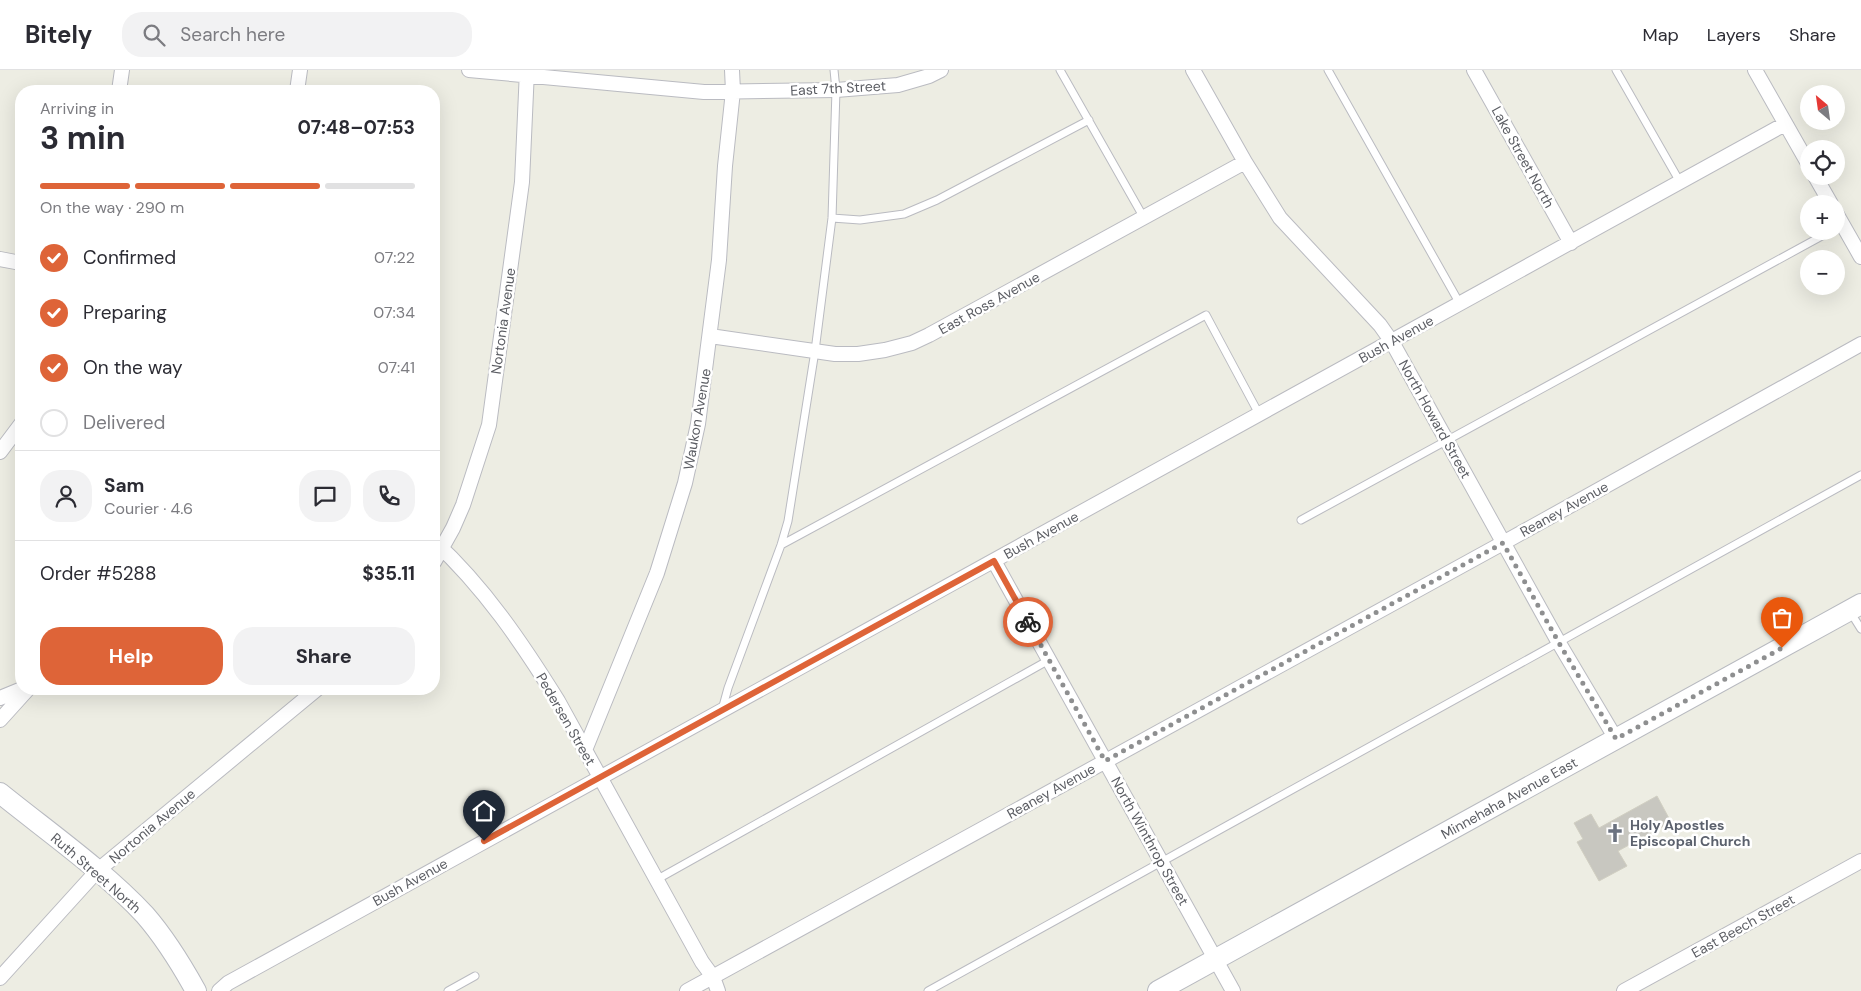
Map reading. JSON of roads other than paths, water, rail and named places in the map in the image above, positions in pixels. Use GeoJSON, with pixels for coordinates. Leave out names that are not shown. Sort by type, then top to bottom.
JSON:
{"type":"FeatureCollection","features":[{"type":"Feature","properties":{"kind":"main road","name":"Minnehaha Avenue East"},"geometry":{"type":"LineString","coordinates":[[1158,991],[1856,607]]}},
{"type":"Feature","properties":{"kind":"main road","name":"Ruth Street North"},"geometry":{"type":"LineString","coordinates":[[0,793],[122,892],[146,916],[166,942],[196,991]]}},
{"type":"Feature","properties":{"kind":"street"},"geometry":{"type":"LineString","coordinates":[[120,85],[122,70]]}},
{"type":"Feature","properties":{"kind":"street"},"geometry":{"type":"LineString","coordinates":[[298,85],[300,70]]}},
{"type":"Feature","properties":{"kind":"street","name":"East 7th Street"},"geometry":{"type":"LineString","coordinates":[[469,70],[527,73],[704,92],[836,90],[898,85],[929,76],[941,70]]}},
{"type":"Feature","properties":{"kind":"street","name":"Waukon Avenue"},"geometry":{"type":"LineString","coordinates":[[585,750],[657,573],[685,483],[698,424],[719,260],[725,166],[733,91],[732,70]]}},
{"type":"Feature","properties":{"kind":"street","name":"North Howard Street"},"geometry":{"type":"LineString","coordinates":[[1193,70],[1245,162],[1280,218],[1380,325],[1392,342],[1559,643],[1616,739]]}},
{"type":"Feature","properties":{"kind":"street","name":"Lake Street North"},"geometry":{"type":"LineString","coordinates":[[1474,70],[1571,243]]}},
{"type":"Feature","properties":{"kind":"street"},"geometry":{"type":"LineString","coordinates":[[1755,70],[1800,150]]}},
{"type":"Feature","properties":{"kind":"street","name":"Nortonia Avenue"},"geometry":{"type":"LineString","coordinates":[[440,542],[463,505],[489,425],[522,182],[527,73]]}},
{"type":"Feature","properties":{"kind":"street","name":"Bush Avenue"},"geometry":{"type":"LineString","coordinates":[[219,991],[228,983],[600,777],[1785,124]]}},
{"type":"Feature","properties":{"kind":"street","name":"East Ross Avenue"},"geometry":{"type":"LineString","coordinates":[[710,336],[836,354],[858,354],[912,343],[929,336],[1245,162]]}},
{"type":"Feature","properties":{"kind":"street"},"geometry":{"type":"LineString","coordinates":[[1845,236],[1861,257]]}},
{"type":"Feature","properties":{"kind":"street"},"geometry":{"type":"LineString","coordinates":[[0,259],[15,262]]}},
{"type":"Feature","properties":{"kind":"street","name":"Reaney Avenue"},"geometry":{"type":"LineString","coordinates":[[687,991],[1861,344]]}},
{"type":"Feature","properties":{"kind":"street"},"geometry":{"type":"LineString","coordinates":[[0,452],[15,432]]}},
{"type":"Feature","properties":{"kind":"street","name":"Pedersen Street"},"geometry":{"type":"LineString","coordinates":[[440,547],[466,573],[502,617],[533,661],[585,750],[702,962],[713,977],[718,991]]}},
{"type":"Feature","properties":{"kind":"street","name":"North Winthrop Street"},"geometry":{"type":"LineString","coordinates":[[994,561],[1233,991]]}},
{"type":"Feature","properties":{"kind":"street"},"geometry":{"type":"LineString","coordinates":[[0,698],[15,692]]}},
{"type":"Feature","properties":{"kind":"street"},"geometry":{"type":"LineString","coordinates":[[0,720],[23,695]]}},
{"type":"Feature","properties":{"kind":"street","name":"Nortonia Avenue"},"geometry":{"type":"LineString","coordinates":[[0,978],[97,871],[310,695]]}},
{"type":"Feature","properties":{"kind":"street","name":"East Beech Street"},"geometry":{"type":"LineString","coordinates":[[1624,991],[1861,861]]}},
{"type":"Feature","properties":{"kind":"lane"},"geometry":{"type":"LineString","coordinates":[[722,710],[728,688],[781,545],[788,521],[815,351],[832,218],[836,90],[834,70]]}},
{"type":"Feature","properties":{"kind":"lane"},"geometry":{"type":"LineString","coordinates":[[1060,70],[1144,218]]}},
{"type":"Feature","properties":{"kind":"lane"},"geometry":{"type":"LineString","coordinates":[[1328,70],[1460,304]]}},
{"type":"Feature","properties":{"kind":"lane"},"geometry":{"type":"LineString","coordinates":[[1616,70],[1680,182]]}},
{"type":"Feature","properties":{"kind":"lane"},"geometry":{"type":"LineString","coordinates":[[832,218],[860,220],[904,214],[937,200],[1089,120]]}},
{"type":"Feature","properties":{"kind":"lane"},"geometry":{"type":"LineString","coordinates":[[1301,520],[1810,240]]}},
{"type":"Feature","properties":{"kind":"lane"},"geometry":{"type":"LineString","coordinates":[[781,545],[1206,315],[1259,414]]}},
{"type":"Feature","properties":{"kind":"lane"},"geometry":{"type":"LineString","coordinates":[[928,991],[1861,475]]}},
{"type":"Feature","properties":{"kind":"lane"},"geometry":{"type":"LineString","coordinates":[[1856,607],[1861,629]]}},
{"type":"Feature","properties":{"kind":"lane"},"geometry":{"type":"LineString","coordinates":[[656,880],[1049,660]]}},
{"type":"Feature","properties":{"kind":"lane"},"geometry":{"type":"LineString","coordinates":[[448,991],[475,976]]}},
{"type":"Feature","properties":{"kind":"place","name":"Holy Apostles Episcopal Church"},"geometry":{"type":"Point","coordinates":[1615,833]}}]}
